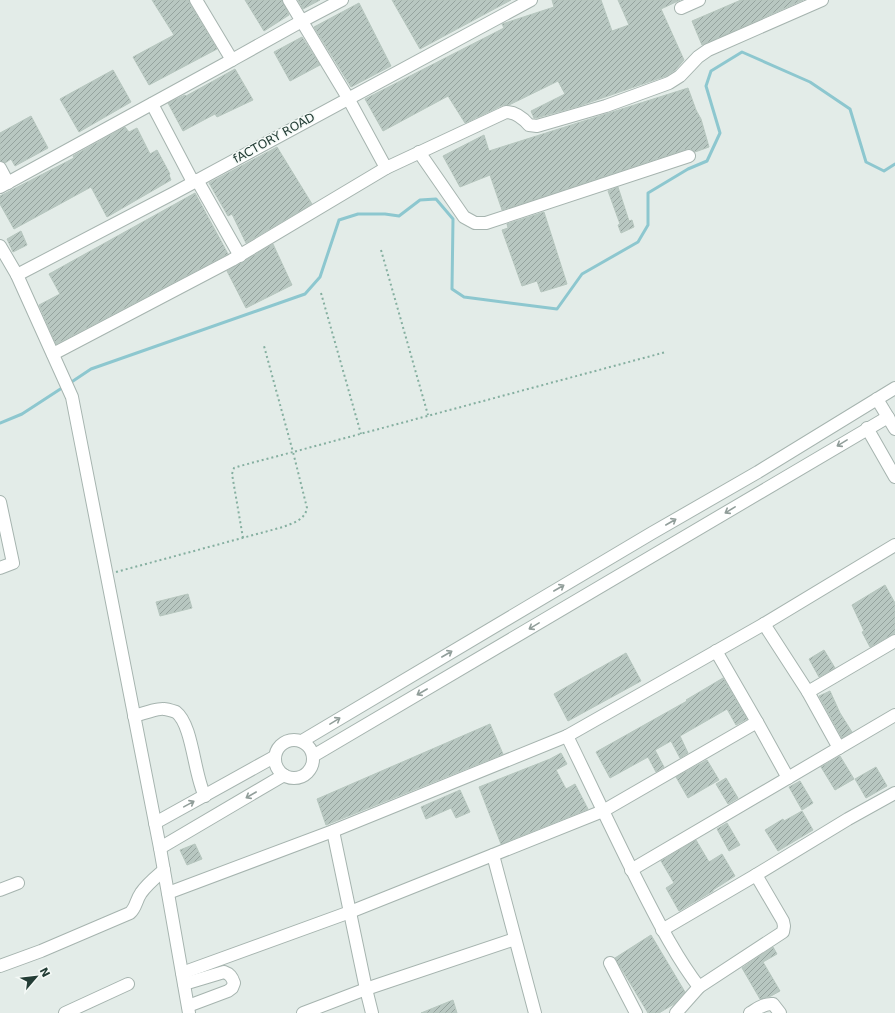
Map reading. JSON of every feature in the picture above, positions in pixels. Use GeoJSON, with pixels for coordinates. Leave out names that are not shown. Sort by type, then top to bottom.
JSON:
{"type":"FeatureCollection","features":[{"type":"Feature","properties":{"kind":"street"},"geometry":{"type":"LineString","coordinates":[[196,0],[232,60]]}},
{"type":"Feature","properties":{"kind":"street"},"geometry":{"type":"LineString","coordinates":[[289,0],[348,98],[386,168]]}},
{"type":"Feature","properties":{"kind":"street"},"geometry":{"type":"LineString","coordinates":[[0,168],[4,185],[342,0]]}},
{"type":"Feature","properties":{"kind":"street","name":"fACTORY ROAD"},"geometry":{"type":"LineString","coordinates":[[17,275],[531,0]]}},
{"type":"Feature","properties":{"kind":"street"},"geometry":{"type":"LineString","coordinates":[[681,8],[698,0]]}},
{"type":"Feature","properties":{"kind":"street"},"geometry":{"type":"LineString","coordinates":[[53,354],[240,256],[386,168],[419,152],[506,112],[512,112],[525,120],[529,125],[537,126],[606,106],[669,83],[680,76],[698,57],[708,50],[822,0]]}},
{"type":"Feature","properties":{"kind":"street"},"geometry":{"type":"LineString","coordinates":[[152,104],[195,181],[240,256]]}},
{"type":"Feature","properties":{"kind":"street"},"geometry":{"type":"LineString","coordinates":[[419,152],[464,217],[475,223],[486,223],[689,156]]}},
{"type":"Feature","properties":{"kind":"street"},"geometry":{"type":"LineString","coordinates":[[0,246],[17,275],[72,397],[160,848],[188,1010],[228,991],[232,988],[234,983],[232,977],[228,973],[224,972],[183,979]]}},
{"type":"Feature","properties":{"kind":"street"},"geometry":{"type":"LineString","coordinates":[[302,741],[599,564],[758,472],[895,388]]}},
{"type":"Feature","properties":{"kind":"street"},"geometry":{"type":"LineString","coordinates":[[877,399],[895,429]]}},
{"type":"Feature","properties":{"kind":"street"},"geometry":{"type":"LineString","coordinates":[[313,756],[888,417]]}},
{"type":"Feature","properties":{"kind":"street"},"geometry":{"type":"LineString","coordinates":[[867,428],[895,477]]}},
{"type":"Feature","properties":{"kind":"street"},"geometry":{"type":"LineString","coordinates":[[0,502],[13,563],[0,568]]}},
{"type":"Feature","properties":{"kind":"street"},"geometry":{"type":"LineString","coordinates":[[168,893],[333,832],[567,736],[764,624],[895,545]]}},
{"type":"Feature","properties":{"kind":"street"},"geometry":{"type":"LineString","coordinates":[[599,564],[610,581]]}},
{"type":"Feature","properties":{"kind":"street"},"geometry":{"type":"LineString","coordinates":[[764,624],[808,692],[839,748]]}},
{"type":"Feature","properties":{"kind":"street"},"geometry":{"type":"LineString","coordinates":[[808,692],[895,641]]}},
{"type":"Feature","properties":{"kind":"street"},"geometry":{"type":"LineString","coordinates":[[716,651],[788,778]]}},
{"type":"Feature","properties":{"kind":"street"},"geometry":{"type":"LineString","coordinates":[[134,716],[162,708],[176,712],[185,725],[193,751],[200,786],[205,796]]}},
{"type":"Feature","properties":{"kind":"street"},"geometry":{"type":"LineString","coordinates":[[632,870],[839,748],[894,720]]}},
{"type":"Feature","properties":{"kind":"street"},"geometry":{"type":"LineString","coordinates":[[183,979],[603,811],[757,722]]}},
{"type":"Feature","properties":{"kind":"street"},"geometry":{"type":"LineString","coordinates":[[567,736],[662,930],[691,977],[699,987]]}},
{"type":"Feature","properties":{"kind":"street"},"geometry":{"type":"LineString","coordinates":[[291,739],[302,741],[309,747],[313,756],[311,767],[305,775],[294,778],[284,775],[277,768],[274,758],[278,747],[281,743],[291,739]]}},
{"type":"Feature","properties":{"kind":"street"},"geometry":{"type":"LineString","coordinates":[[155,823],[274,758]]}},
{"type":"Feature","properties":{"kind":"street"},"geometry":{"type":"LineString","coordinates":[[160,848],[284,775]]}},
{"type":"Feature","properties":{"kind":"street"},"geometry":{"type":"LineString","coordinates":[[662,930],[848,819],[895,793]]}},
{"type":"Feature","properties":{"kind":"street"},"geometry":{"type":"LineString","coordinates":[[333,832],[372,1013]]}},
{"type":"Feature","properties":{"kind":"street"},"geometry":{"type":"LineString","coordinates":[[493,855],[534,1013]]}},
{"type":"Feature","properties":{"kind":"street"},"geometry":{"type":"LineString","coordinates":[[0,966],[41,951],[130,913],[143,890],[164,870]]}},
{"type":"Feature","properties":{"kind":"street"},"geometry":{"type":"LineString","coordinates":[[676,1013],[699,987],[783,932],[783,921],[756,875]]}},
{"type":"Feature","properties":{"kind":"street"},"geometry":{"type":"LineString","coordinates":[[0,890],[18,883]]}},
{"type":"Feature","properties":{"kind":"street"},"geometry":{"type":"LineString","coordinates":[[303,1013],[366,989],[515,939]]}},
{"type":"Feature","properties":{"kind":"street"},"geometry":{"type":"LineString","coordinates":[[610,963],[636,1013]]}},
{"type":"Feature","properties":{"kind":"street"},"geometry":{"type":"LineString","coordinates":[[65,1013],[128,984]]}},
{"type":"Feature","properties":{"kind":"street"},"geometry":{"type":"LineString","coordinates":[[750,1013],[764,1005],[769,1004],[773,1004],[780,1013]]}},
{"type":"Feature","properties":{"kind":"path"},"geometry":{"type":"LineString","coordinates":[[381,250],[428,416]]}},
{"type":"Feature","properties":{"kind":"path"},"geometry":{"type":"LineString","coordinates":[[321,294],[361,434]]}},
{"type":"Feature","properties":{"kind":"path"},"geometry":{"type":"LineString","coordinates":[[106,574],[283,527],[302,518],[306,514],[307,508],[293,452],[264,346]]}},
{"type":"Feature","properties":{"kind":"path"},"geometry":{"type":"LineString","coordinates":[[243,538],[232,474],[234,468],[666,352]]}},
{"type":"Feature","properties":{"kind":"building"},"geometry":{"type":"Polygon","coordinates":[[[152,0],[189,0],[217,49],[149,85],[133,57],[174,35],[152,0]]]}},
{"type":"Feature","properties":{"kind":"building"},"geometry":{"type":"Polygon","coordinates":[[[245,0],[282,0],[289,15],[264,31],[245,0]]]}},
{"type":"Feature","properties":{"kind":"building"},"geometry":{"type":"Polygon","coordinates":[[[298,0],[320,0],[303,9],[298,0]]]}},
{"type":"Feature","properties":{"kind":"building"},"geometry":{"type":"Polygon","coordinates":[[[392,0],[511,0],[420,49],[392,0]]]}},
{"type":"Feature","properties":{"kind":"building"},"geometry":{"type":"Polygon","coordinates":[[[552,0],[601,0],[612,31],[629,25],[618,0],[680,0],[661,9],[684,60],[675,70],[666,76],[579,106],[536,118],[534,118],[531,111],[565,94],[558,81],[509,105],[503,105],[465,123],[448,96],[383,131],[365,99],[504,28],[502,24],[554,7],[552,0]]]}},
{"type":"Feature","properties":{"kind":"building"},"geometry":{"type":"Polygon","coordinates":[[[741,0],[803,0],[702,45],[692,21],[741,0]]]}},
{"type":"Feature","properties":{"kind":"building"},"geometry":{"type":"Polygon","coordinates":[[[359,3],[391,66],[351,87],[314,27],[359,3]]]}},
{"type":"Feature","properties":{"kind":"building"},"geometry":{"type":"Polygon","coordinates":[[[302,37],[320,65],[290,81],[274,52],[302,37]]]}},
{"type":"Feature","properties":{"kind":"building"},"geometry":{"type":"Polygon","coordinates":[[[235,69],[253,100],[217,117],[215,114],[183,131],[168,103],[185,95],[186,96],[235,69]]]}},
{"type":"Feature","properties":{"kind":"building"},"geometry":{"type":"Polygon","coordinates":[[[113,70],[131,102],[79,132],[60,99],[113,70]]]}},
{"type":"Feature","properties":{"kind":"building"},"geometry":{"type":"Polygon","coordinates":[[[688,88],[701,119],[709,147],[695,152],[691,149],[687,149],[502,210],[490,175],[460,187],[443,156],[484,135],[489,151],[688,88]]]}},
{"type":"Feature","properties":{"kind":"building"},"geometry":{"type":"Polygon","coordinates":[[[31,116],[48,148],[15,166],[11,159],[5,163],[0,161],[0,133],[31,116]]]}},
{"type":"Feature","properties":{"kind":"building"},"geometry":{"type":"Polygon","coordinates":[[[125,127],[129,132],[137,128],[150,154],[157,150],[170,174],[171,180],[107,217],[91,187],[14,229],[0,204],[0,196],[74,158],[73,156],[125,127]]]}},
{"type":"Feature","properties":{"kind":"building"},"geometry":{"type":"Polygon","coordinates":[[[277,147],[312,204],[246,243],[232,214],[228,216],[209,183],[277,147]]]}},
{"type":"Feature","properties":{"kind":"building"},"geometry":{"type":"Polygon","coordinates":[[[618,187],[629,221],[632,220],[634,227],[621,233],[618,225],[620,224],[608,191],[618,187]]]}},
{"type":"Feature","properties":{"kind":"building"},"geometry":{"type":"Polygon","coordinates":[[[195,193],[228,254],[56,344],[39,305],[60,294],[49,274],[195,193]]]}},
{"type":"Feature","properties":{"kind":"building"},"geometry":{"type":"Polygon","coordinates":[[[544,212],[567,284],[541,292],[537,281],[522,286],[502,230],[508,228],[507,224],[544,212]]]}},
{"type":"Feature","properties":{"kind":"building"},"geometry":{"type":"Polygon","coordinates":[[[21,231],[27,245],[13,252],[7,239],[21,231]]]}},
{"type":"Feature","properties":{"kind":"building"},"geometry":{"type":"Polygon","coordinates":[[[273,244],[292,285],[246,308],[227,271],[273,244]]]}},
{"type":"Feature","properties":{"kind":"building"},"geometry":{"type":"Polygon","coordinates":[[[885,585],[895,603],[895,633],[870,647],[862,632],[864,631],[852,605],[885,585]]]}},
{"type":"Feature","properties":{"kind":"building"},"geometry":{"type":"Polygon","coordinates":[[[188,594],[192,608],[160,616],[156,602],[188,594]]]}},
{"type":"Feature","properties":{"kind":"building"},"geometry":{"type":"Polygon","coordinates":[[[824,650],[835,668],[819,677],[809,659],[824,650]]]}},
{"type":"Feature","properties":{"kind":"building"},"geometry":{"type":"Polygon","coordinates":[[[626,653],[641,681],[568,721],[554,694],[626,653]]]}},
{"type":"Feature","properties":{"kind":"building"},"geometry":{"type":"Polygon","coordinates":[[[723,678],[747,719],[736,725],[727,709],[680,736],[688,753],[680,758],[671,741],[655,750],[664,767],[656,772],[648,757],[610,778],[596,752],[687,701],[686,700],[723,678]]]}},
{"type":"Feature","properties":{"kind":"building"},"geometry":{"type":"Polygon","coordinates":[[[830,691],[840,713],[852,732],[842,738],[819,696],[830,691]]]}},
{"type":"Feature","properties":{"kind":"building"},"geometry":{"type":"Polygon","coordinates":[[[490,724],[503,754],[326,825],[317,799],[490,724]]]}},
{"type":"Feature","properties":{"kind":"building"},"geometry":{"type":"Polygon","coordinates":[[[561,753],[567,764],[556,770],[566,789],[575,784],[588,809],[501,844],[479,787],[550,759],[561,753]]]}},
{"type":"Feature","properties":{"kind":"building"},"geometry":{"type":"Polygon","coordinates":[[[840,756],[854,779],[835,790],[821,767],[840,756]]]}},
{"type":"Feature","properties":{"kind":"building"},"geometry":{"type":"Polygon","coordinates":[[[707,760],[719,780],[688,798],[676,777],[707,760]]]}},
{"type":"Feature","properties":{"kind":"building"},"geometry":{"type":"Polygon","coordinates":[[[876,767],[887,786],[866,798],[855,779],[876,767]]]}},
{"type":"Feature","properties":{"kind":"building"},"geometry":{"type":"Polygon","coordinates":[[[726,778],[738,798],[728,804],[716,784],[726,778]]]}},
{"type":"Feature","properties":{"kind":"building"},"geometry":{"type":"Polygon","coordinates":[[[800,781],[813,803],[802,810],[789,787],[800,781]]]}},
{"type":"Feature","properties":{"kind":"building"},"geometry":{"type":"Polygon","coordinates":[[[460,790],[470,812],[456,818],[451,808],[426,819],[421,807],[460,790]]]}},
{"type":"Feature","properties":{"kind":"building"},"geometry":{"type":"Polygon","coordinates":[[[802,811],[813,830],[778,851],[765,830],[783,819],[784,821],[802,811]]]}},
{"type":"Feature","properties":{"kind":"building"},"geometry":{"type":"Polygon","coordinates":[[[727,823],[740,845],[729,851],[717,829],[727,823]]]}},
{"type":"Feature","properties":{"kind":"building"},"geometry":{"type":"Polygon","coordinates":[[[696,840],[709,862],[722,854],[735,876],[679,911],[666,888],[674,883],[661,861],[696,840]]]}},
{"type":"Feature","properties":{"kind":"building"},"geometry":{"type":"Polygon","coordinates":[[[195,844],[202,859],[187,865],[180,850],[195,844]]]}},
{"type":"Feature","properties":{"kind":"building"},"geometry":{"type":"Polygon","coordinates":[[[651,935],[685,992],[674,1004],[659,1013],[648,1013],[615,958],[651,935]]]}},
{"type":"Feature","properties":{"kind":"building"},"geometry":{"type":"Polygon","coordinates":[[[773,947],[777,954],[763,962],[780,991],[771,996],[760,999],[742,968],[773,947]]]}},
{"type":"Feature","properties":{"kind":"building"},"geometry":{"type":"Polygon","coordinates":[[[453,1000],[457,1013],[421,1013],[453,1000]]]}},
{"type":"Feature","properties":{"kind":"waterway"},"geometry":{"type":"LineString","coordinates":[[70,383],[91,369],[305,294],[320,277],[339,220],[358,214],[385,214],[399,216],[420,200],[436,199],[453,219],[452,289],[464,297],[557,309],[582,274],[638,242],[648,225],[648,193],[688,169],[707,161],[720,133],[706,86],[711,71],[742,52],[810,82],[850,109],[866,162],[884,171],[895,164]]}},
{"type":"Feature","properties":{"kind":"waterway"},"geometry":{"type":"LineString","coordinates":[[0,423],[22,414],[65,386]]}}]}
